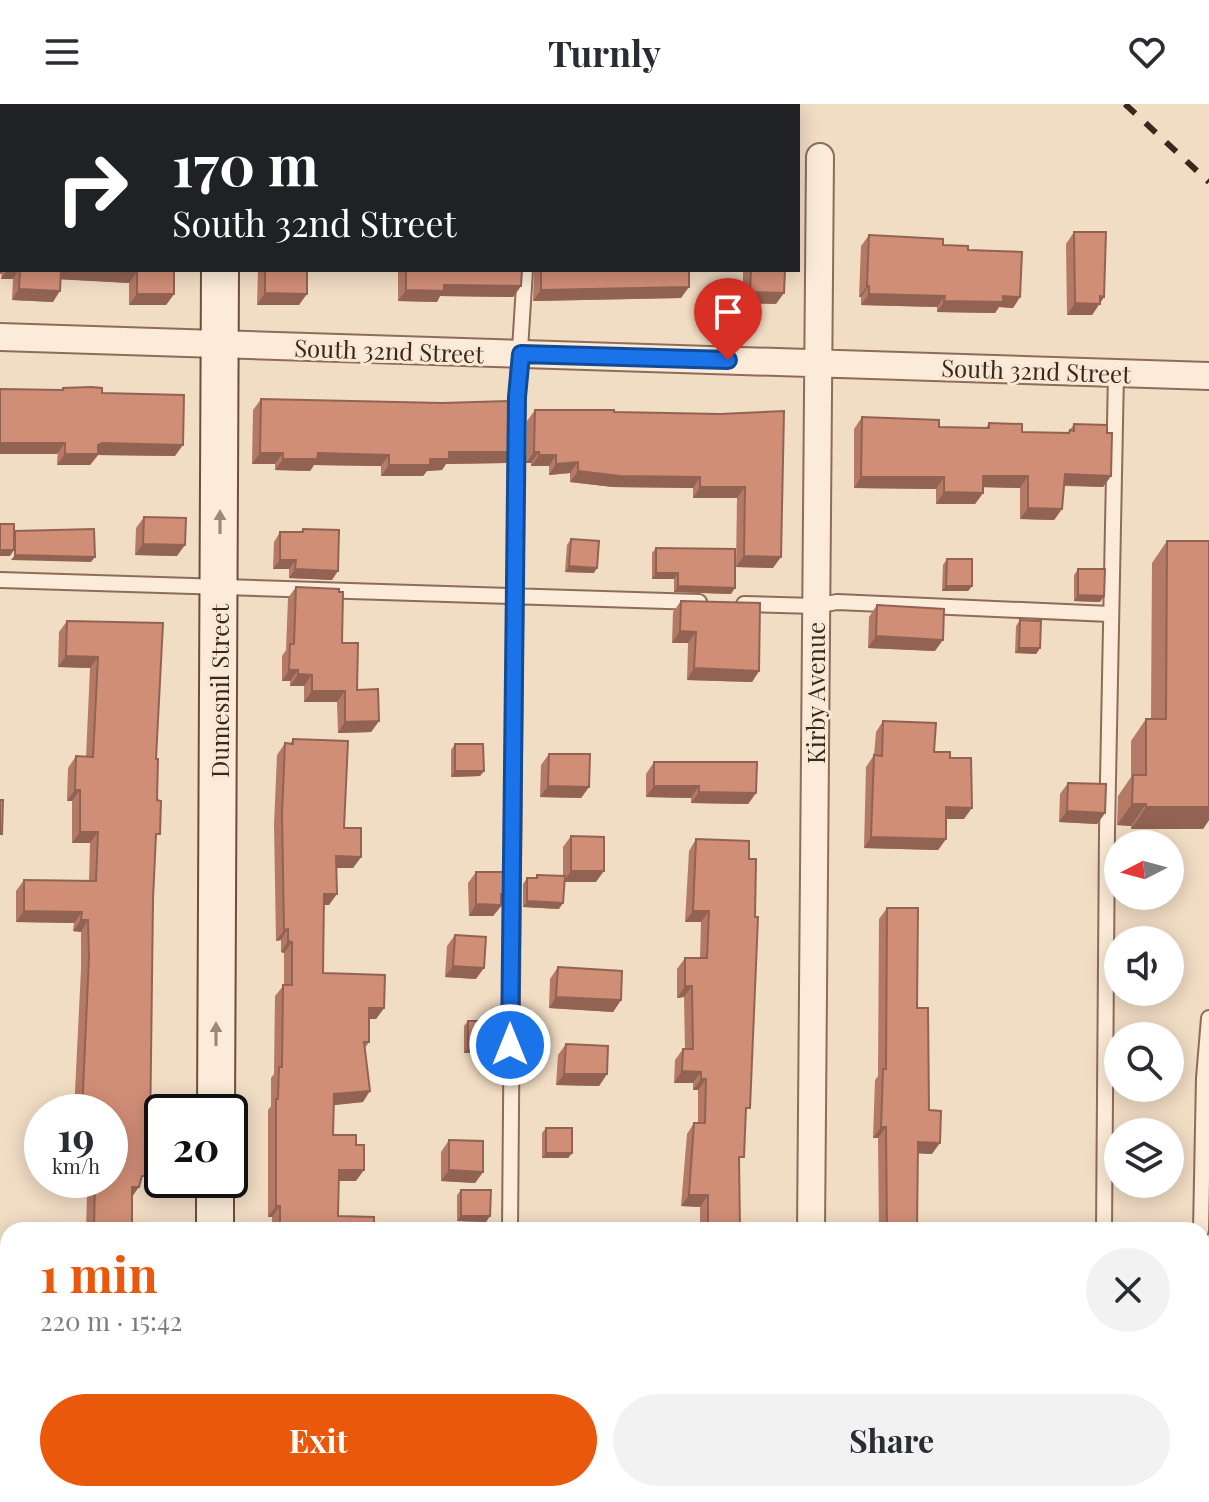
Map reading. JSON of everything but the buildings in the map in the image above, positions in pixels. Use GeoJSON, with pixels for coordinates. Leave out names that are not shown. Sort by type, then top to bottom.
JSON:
{"type":"FeatureCollection","features":[{"type":"Feature","properties":{"kind":"main road","name":"Dumesnil Street"},"geometry":{"type":"LineString","coordinates":[[216,1094],[220,272]]}},
{"type":"Feature","properties":{"kind":"main road"},"geometry":{"type":"LineString","coordinates":[[215,1198],[215,1222]]}},
{"type":"Feature","properties":{"kind":"street","name":"Kirby Avenue"},"geometry":{"type":"LineString","coordinates":[[811,1222],[820,157]]}},
{"type":"Feature","properties":{"kind":"street","name":"South 32nd Street"},"geometry":{"type":"LineString","coordinates":[[0,337],[1209,376]]}},
{"type":"Feature","properties":{"kind":"lane"},"geometry":{"type":"LineString","coordinates":[[510,1222],[517,397],[525,272]]}},
{"type":"Feature","properties":{"kind":"lane"},"geometry":{"type":"LineString","coordinates":[[1104,1222],[1110,614],[1116,373]]}},
{"type":"Feature","properties":{"kind":"lane"},"geometry":{"type":"LineString","coordinates":[[0,580],[720,603]]}},
{"type":"Feature","properties":{"kind":"lane"},"geometry":{"type":"LineString","coordinates":[[736,604],[815,606],[837,602],[1110,614]]}},
{"type":"Feature","properties":{"kind":"lane"},"geometry":{"type":"LineString","coordinates":[[1201,1222],[1204,1078],[1209,1018]]}},
{"type":"Feature","properties":{"kind":"railway"},"geometry":{"type":"LineString","coordinates":[[1125,104],[1209,182]]}},
{"type":"Feature","properties":{"kind":"route"},"geometry":{"type":"LineString","coordinates":[[510,1045],[517,397],[521,354],[728,360]]}}]}
